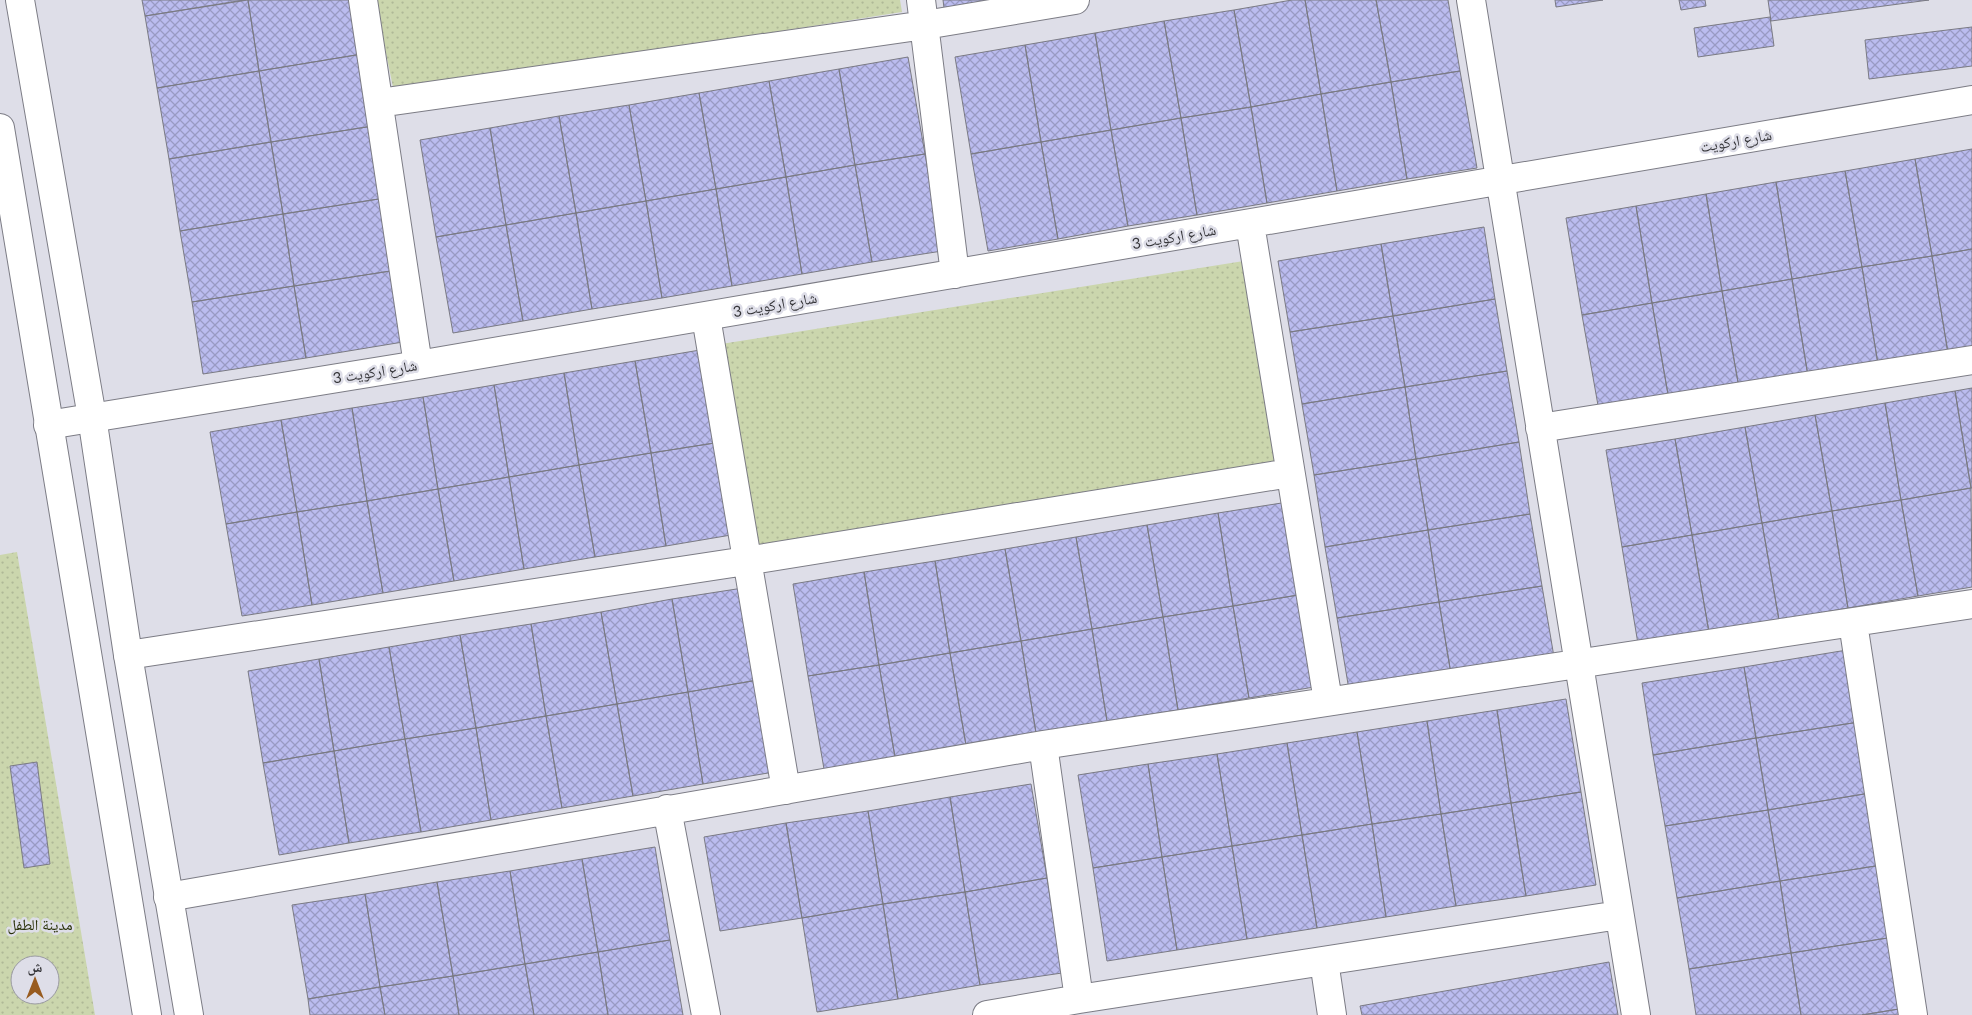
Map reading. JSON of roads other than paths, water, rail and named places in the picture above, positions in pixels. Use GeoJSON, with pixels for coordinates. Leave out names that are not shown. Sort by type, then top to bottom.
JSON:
{"type":"FeatureCollection","features":[{"type":"Feature","properties":{"kind":"street"},"geometry":{"type":"LineString","coordinates":[[20,0],[92,417],[128,655],[189,1015]]}},
{"type":"Feature","properties":{"kind":"street"},"geometry":{"type":"LineString","coordinates":[[363,0],[418,365]]}},
{"type":"Feature","properties":{"kind":"street"},"geometry":{"type":"LineString","coordinates":[[379,104],[923,12],[1075,0]]}},
{"type":"Feature","properties":{"kind":"street"},"geometry":{"type":"LineString","coordinates":[[1471,0],[1636,1015]]}},
{"type":"Feature","properties":{"kind":"street"},"geometry":{"type":"LineString","coordinates":[[923,12],[955,274]]}},
{"type":"Feature","properties":{"kind":"street","name":"شارع اركويت"},"geometry":{"type":"LineString","coordinates":[[1500,181],[1972,100]]}},
{"type":"Feature","properties":{"kind":"street"},"geometry":{"type":"LineString","coordinates":[[0,128],[147,1015]]}},
{"type":"Feature","properties":{"kind":"street","name":"شارع اركويت 3"},"geometry":{"type":"LineString","coordinates":[[48,425],[706,317],[1500,181]]}},
{"type":"Feature","properties":{"kind":"street"},"geometry":{"type":"LineString","coordinates":[[1250,224],[1328,702]]}},
{"type":"Feature","properties":{"kind":"street"},"geometry":{"type":"LineString","coordinates":[[706,317],[786,790]]}},
{"type":"Feature","properties":{"kind":"street"},"geometry":{"type":"LineString","coordinates":[[1540,428],[1972,360]]}},
{"type":"Feature","properties":{"kind":"street"},"geometry":{"type":"LineString","coordinates":[[128,655],[1290,474]]}},
{"type":"Feature","properties":{"kind":"street"},"geometry":{"type":"LineString","coordinates":[[168,897],[1043,745],[1972,604]]}},
{"type":"Feature","properties":{"kind":"street"},"geometry":{"type":"LineString","coordinates":[[1853,623],[1913,1015]]}},
{"type":"Feature","properties":{"kind":"street"},"geometry":{"type":"LineString","coordinates":[[1043,745],[1079,999]]}},
{"type":"Feature","properties":{"kind":"street"},"geometry":{"type":"LineString","coordinates":[[667,809],[706,1015]]}},
{"type":"Feature","properties":{"kind":"street"},"geometry":{"type":"LineString","coordinates":[[996,1014],[1079,999],[1619,915]]}},
{"type":"Feature","properties":{"kind":"street"},"geometry":{"type":"LineString","coordinates":[[1324,961],[1332,1015]]}},
{"type":"Feature","properties":{"kind":"park label","name":"مدينة الطفل"},"geometry":{"type":"Point","coordinates":[40,925]}}]}
